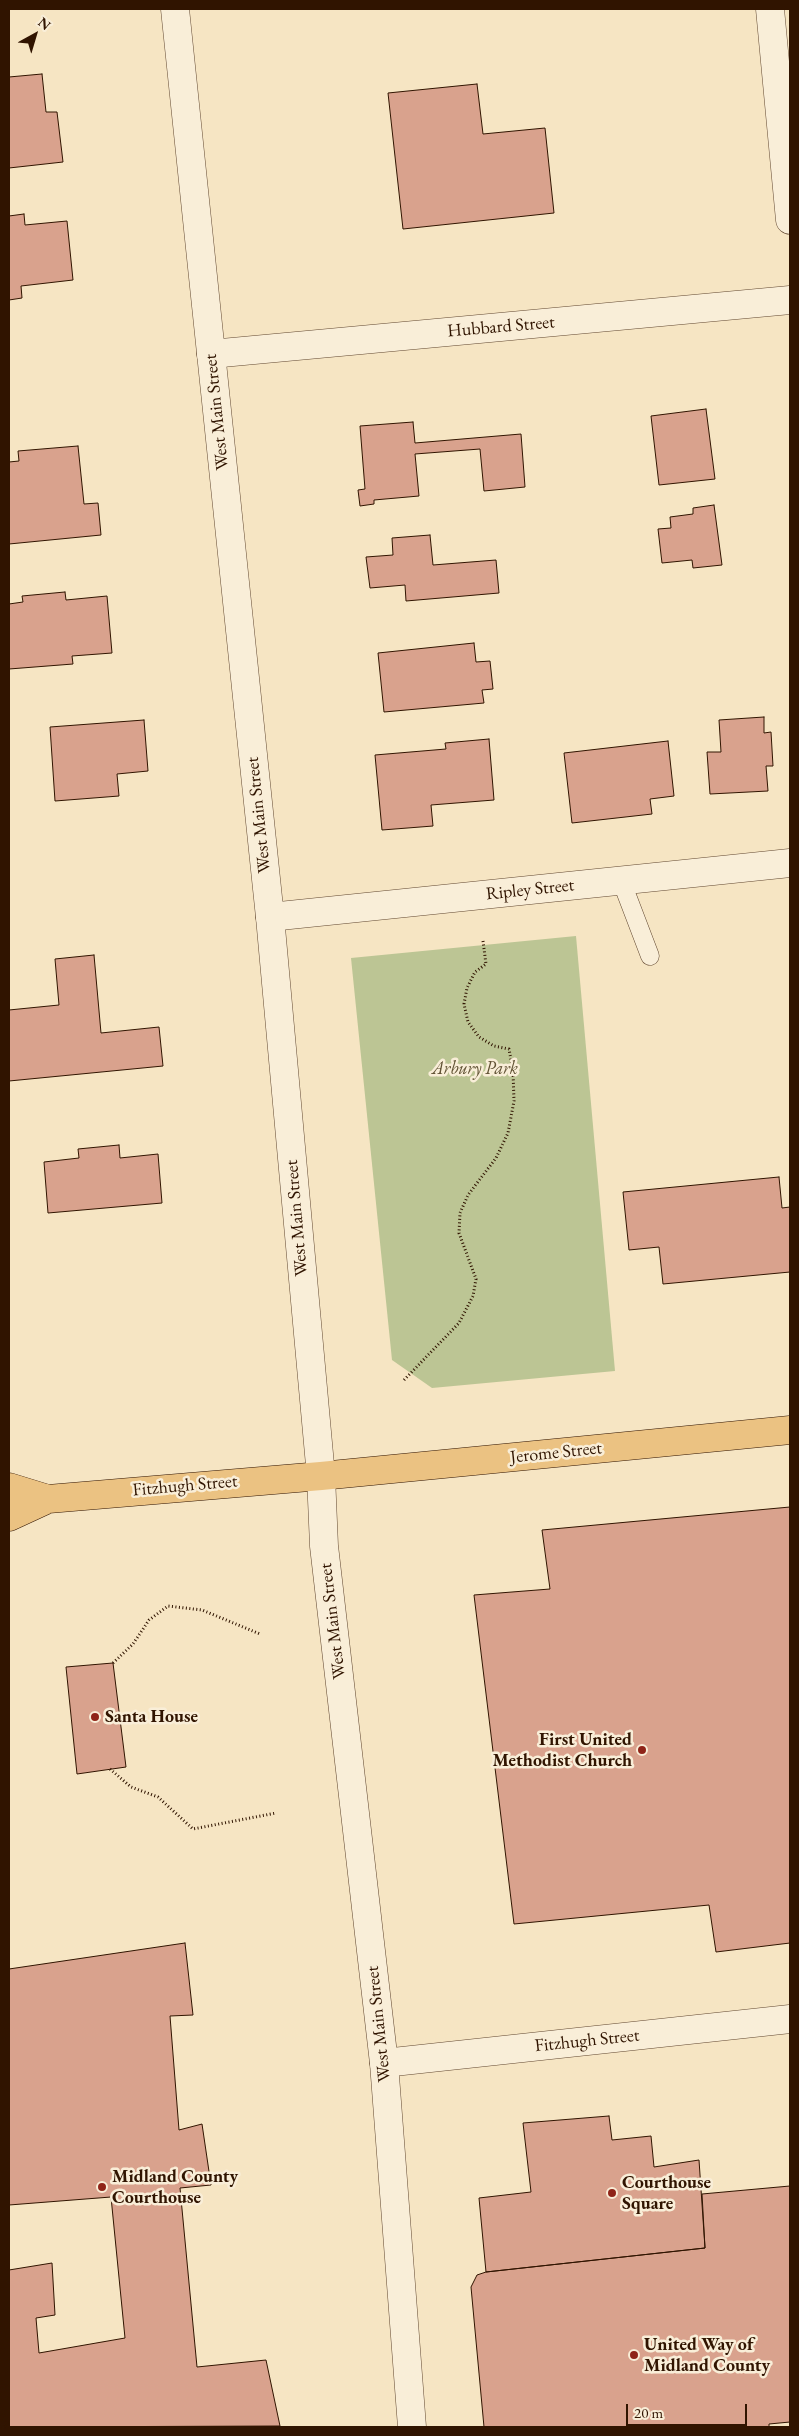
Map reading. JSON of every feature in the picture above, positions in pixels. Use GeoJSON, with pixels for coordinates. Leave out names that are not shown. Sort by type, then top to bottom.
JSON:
{"type":"FeatureCollection","features":[{"type":"Feature","properties":{"kind":"highway","name":"Jerome Street"},"geometry":{"type":"LineString","coordinates":[[321,1476],[790,1430]]}},
{"type":"Feature","properties":{"kind":"highway","name":"Fitzhugh Street"},"geometry":{"type":"LineString","coordinates":[[9,1517],[48,1499],[321,1476]]}},
{"type":"Feature","properties":{"kind":"highway","name":"Fitzhugh Street"},"geometry":{"type":"LineString","coordinates":[[9,1487],[48,1499]]}},
{"type":"Feature","properties":{"kind":"street","name":"West Main Street"},"geometry":{"type":"LineString","coordinates":[[175,9],[270,917],[321,1476],[324,1546],[384,2063],[412,2427]]}},
{"type":"Feature","properties":{"kind":"street"},"geometry":{"type":"LineString","coordinates":[[770,9],[790,220]]}},
{"type":"Feature","properties":{"kind":"street","name":"Hubbard Street"},"geometry":{"type":"LineString","coordinates":[[211,354],[790,300]]}},
{"type":"Feature","properties":{"kind":"street","name":"Ripley Street"},"geometry":{"type":"LineString","coordinates":[[270,917],[790,864]]}},
{"type":"Feature","properties":{"kind":"street","name":"Fitzhugh Street"},"geometry":{"type":"LineString","coordinates":[[384,2063],[790,2019]]}},
{"type":"Feature","properties":{"kind":"lane"},"geometry":{"type":"LineString","coordinates":[[621,880],[650,956]]}},
{"type":"Feature","properties":{"kind":"path"},"geometry":{"type":"LineString","coordinates":[[404,1380],[458,1323],[473,1296],[476,1279],[459,1233],[460,1213],[468,1196],[496,1158],[508,1133],[514,1101],[513,1071],[509,1049],[494,1046],[479,1037],[468,1022],[464,1004],[467,988],[475,972],[486,964],[483,941]]}},
{"type":"Feature","properties":{"kind":"path"},"geometry":{"type":"LineString","coordinates":[[113,1663],[133,1644],[149,1620],[168,1606],[202,1610],[260,1634]]}},
{"type":"Feature","properties":{"kind":"path"},"geometry":{"type":"LineString","coordinates":[[110,1769],[131,1787],[158,1797],[193,1829],[276,1813]]}},
{"type":"Feature","properties":{"kind":"green space","name":"Arbury Park"},"geometry":{"type":"Polygon","coordinates":[[[576,936],[615,1371],[432,1388],[392,1360],[351,958],[576,936]]]}},
{"type":"Feature","properties":{"kind":"building"},"geometry":{"type":"Polygon","coordinates":[[[42,74],[46,112],[57,112],[63,162],[9,168],[9,77],[42,74]]]}},
{"type":"Feature","properties":{"kind":"building"},"geometry":{"type":"Polygon","coordinates":[[[477,84],[483,134],[545,128],[554,213],[403,229],[388,93],[477,84]]]}},
{"type":"Feature","properties":{"kind":"building"},"geometry":{"type":"Polygon","coordinates":[[[24,214],[25,225],[67,221],[73,280],[21,286],[22,298],[9,300],[9,216],[24,214]]]}},
{"type":"Feature","properties":{"kind":"building"},"geometry":{"type":"Polygon","coordinates":[[[706,409],[715,479],[659,485],[651,416],[706,409]]]}},
{"type":"Feature","properties":{"kind":"building"},"geometry":{"type":"Polygon","coordinates":[[[413,422],[415,443],[521,434],[525,487],[484,491],[480,449],[415,454],[419,496],[374,500],[374,504],[360,506],[358,490],[365,489],[360,426],[413,422]]]}},
{"type":"Feature","properties":{"kind":"building"},"geometry":{"type":"Polygon","coordinates":[[[78,446],[84,504],[98,503],[101,535],[9,544],[9,462],[19,461],[18,451],[78,446]]]}},
{"type":"Feature","properties":{"kind":"building"},"geometry":{"type":"Polygon","coordinates":[[[714,505],[722,565],[693,568],[692,560],[662,563],[658,529],[671,528],[670,517],[693,514],[693,508],[714,505]]]}},
{"type":"Feature","properties":{"kind":"building"},"geometry":{"type":"Polygon","coordinates":[[[430,535],[433,565],[496,560],[499,593],[406,601],[405,585],[370,588],[366,557],[393,555],[392,538],[430,535]]]}},
{"type":"Feature","properties":{"kind":"building"},"geometry":{"type":"Polygon","coordinates":[[[65,592],[66,600],[107,596],[112,653],[72,656],[73,664],[9,669],[9,604],[23,602],[22,596],[65,592]]]}},
{"type":"Feature","properties":{"kind":"building"},"geometry":{"type":"Polygon","coordinates":[[[474,643],[476,662],[490,661],[493,689],[482,690],[484,703],[384,712],[378,653],[474,643]]]}},
{"type":"Feature","properties":{"kind":"building"},"geometry":{"type":"Polygon","coordinates":[[[764,717],[764,733],[771,732],[773,766],[766,766],[768,791],[710,794],[707,752],[721,752],[719,720],[764,717]]]}},
{"type":"Feature","properties":{"kind":"building"},"geometry":{"type":"Polygon","coordinates":[[[144,720],[148,771],[117,774],[119,796],[55,801],[50,727],[144,720]]]}},
{"type":"Feature","properties":{"kind":"building"},"geometry":{"type":"Polygon","coordinates":[[[489,739],[494,800],[431,805],[433,826],[382,830],[375,755],[446,749],[445,743],[489,739]]]}},
{"type":"Feature","properties":{"kind":"building"},"geometry":{"type":"Polygon","coordinates":[[[668,741],[674,796],[650,799],[652,814],[572,823],[564,753],[668,741]]]}},
{"type":"Feature","properties":{"kind":"building"},"geometry":{"type":"Polygon","coordinates":[[[94,955],[101,1033],[159,1027],[163,1066],[9,1081],[9,1010],[59,1005],[55,959],[94,955]]]}},
{"type":"Feature","properties":{"kind":"building"},"geometry":{"type":"Polygon","coordinates":[[[119,1145],[120,1158],[158,1154],[162,1203],[48,1213],[44,1162],[79,1158],[78,1149],[119,1145]]]}},
{"type":"Feature","properties":{"kind":"building"},"geometry":{"type":"Polygon","coordinates":[[[779,1177],[782,1208],[790,1207],[790,1272],[663,1284],[659,1247],[629,1250],[623,1192],[779,1177]]]}},
{"type":"Feature","properties":{"kind":"building","name":"First United Methodist Church"},"geometry":{"type":"Polygon","coordinates":[[[790,1507],[790,1943],[716,1952],[709,1905],[514,1924],[474,1595],[550,1589],[542,1530],[790,1507]]]}},
{"type":"Feature","properties":{"kind":"building","name":"Santa House"},"geometry":{"type":"Polygon","coordinates":[[[113,1663],[126,1767],[77,1774],[66,1667],[113,1663]]]}},
{"type":"Feature","properties":{"kind":"building","name":"Midland County Courthouse"},"geometry":{"type":"Polygon","coordinates":[[[185,1943],[193,2015],[170,2016],[179,2130],[202,2124],[211,2185],[180,2188],[197,2367],[266,2360],[280,2426],[9,2427],[9,2270],[52,2263],[55,2315],[36,2318],[39,2353],[125,2338],[111,2197],[9,2205],[9,1969],[185,1943]]]}},
{"type":"Feature","properties":{"kind":"building","name":"Courthouse Square"},"geometry":{"type":"Polygon","coordinates":[[[609,2116],[612,2140],[651,2136],[654,2167],[699,2160],[705,2248],[486,2272],[479,2198],[531,2192],[523,2123],[609,2116]]]}},
{"type":"Feature","properties":{"kind":"building","name":"United Way of Midland County"},"geometry":{"type":"Polygon","coordinates":[[[790,2186],[790,2422],[769,2424],[769,2427],[484,2427],[471,2287],[477,2275],[486,2272],[705,2248],[702,2194],[790,2186]]]}},
{"type":"Feature","properties":{"kind":"place","name":"Santa House"},"geometry":{"type":"Point","coordinates":[95,1717]}},
{"type":"Feature","properties":{"kind":"place","name":"First United Methodist Church"},"geometry":{"type":"Point","coordinates":[642,1750]}},
{"type":"Feature","properties":{"kind":"place","name":"Midland County Courthouse"},"geometry":{"type":"Point","coordinates":[102,2187]}},
{"type":"Feature","properties":{"kind":"place","name":"Courthouse Square"},"geometry":{"type":"Point","coordinates":[612,2193]}},
{"type":"Feature","properties":{"kind":"place","name":"United Way of Midland County"},"geometry":{"type":"Point","coordinates":[634,2355]}}]}
